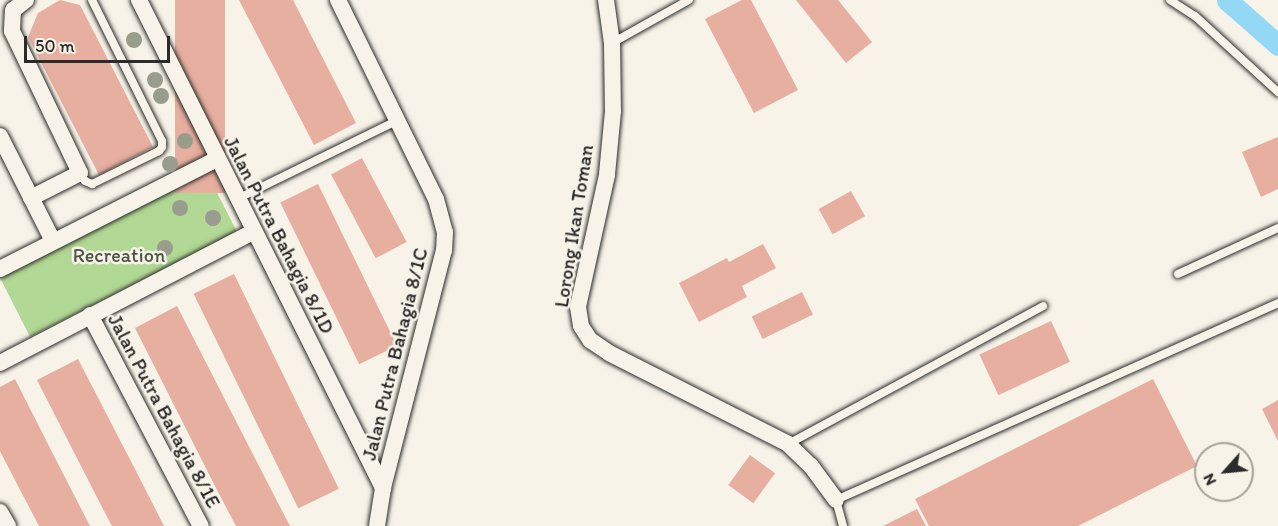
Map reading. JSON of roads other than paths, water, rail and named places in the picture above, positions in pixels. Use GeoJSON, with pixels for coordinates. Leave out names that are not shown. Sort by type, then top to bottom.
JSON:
{"type":"FeatureCollection","features":[{"type":"Feature","properties":{"kind":"street"},"geometry":{"type":"LineString","coordinates":[[26,0],[12,10],[12,31],[80,173],[31,198]]}},
{"type":"Feature","properties":{"kind":"street","name":"Jalan Putra Bahagia 8/1D"},"geometry":{"type":"LineString","coordinates":[[139,0],[383,488]]}},
{"type":"Feature","properties":{"kind":"street","name":"Jalan Putra Bahagia 8/1C"},"geometry":{"type":"LineString","coordinates":[[338,0],[436,199],[445,232],[444,250],[383,488],[377,526]]}},
{"type":"Feature","properties":{"kind":"street","name":"Lorong Ikan Toman"},"geometry":{"type":"LineString","coordinates":[[606,0],[612,43],[613,111],[607,175],[578,307],[581,326],[590,340],[617,358],[788,444],[811,466],[836,500]]}},
{"type":"Feature","properties":{"kind":"street"},"geometry":{"type":"LineString","coordinates":[[0,136],[53,241]]}},
{"type":"Feature","properties":{"kind":"street"},"geometry":{"type":"LineString","coordinates":[[0,269],[217,159]]}},
{"type":"Feature","properties":{"kind":"street"},"geometry":{"type":"LineString","coordinates":[[0,363],[253,232]]}},
{"type":"Feature","properties":{"kind":"street","name":"Jalan Putra Bahagia 8/1E"},"geometry":{"type":"LineString","coordinates":[[90,315],[201,526]]}},
{"type":"Feature","properties":{"kind":"street"},"geometry":{"type":"LineString","coordinates":[[0,512],[8,526]]}},
{"type":"Feature","properties":{"kind":"lane"},"geometry":{"type":"LineString","coordinates":[[80,173],[85,181],[92,184],[159,151],[162,147],[162,141],[92,0]]}},
{"type":"Feature","properties":{"kind":"lane"},"geometry":{"type":"LineString","coordinates":[[612,43],[689,0]]}},
{"type":"Feature","properties":{"kind":"lane"},"geometry":{"type":"LineString","coordinates":[[1170,0],[1196,16],[1278,92]]}},
{"type":"Feature","properties":{"kind":"lane"},"geometry":{"type":"LineString","coordinates":[[237,199],[396,121]]}},
{"type":"Feature","properties":{"kind":"lane"},"geometry":{"type":"LineString","coordinates":[[1178,274],[1278,228]]}},
{"type":"Feature","properties":{"kind":"lane"},"geometry":{"type":"LineString","coordinates":[[843,526],[836,500],[1278,303]]}},
{"type":"Feature","properties":{"kind":"lane"},"geometry":{"type":"LineString","coordinates":[[788,444],[1043,306]]}},
{"type":"Feature","properties":{"kind":"waterway"},"geometry":{"type":"LineString","coordinates":[[1227,0],[1278,45]]}},
{"type":"Feature","properties":{"kind":"park label","name":"Recreation"},"geometry":{"type":"Point","coordinates":[119,255]}}]}
